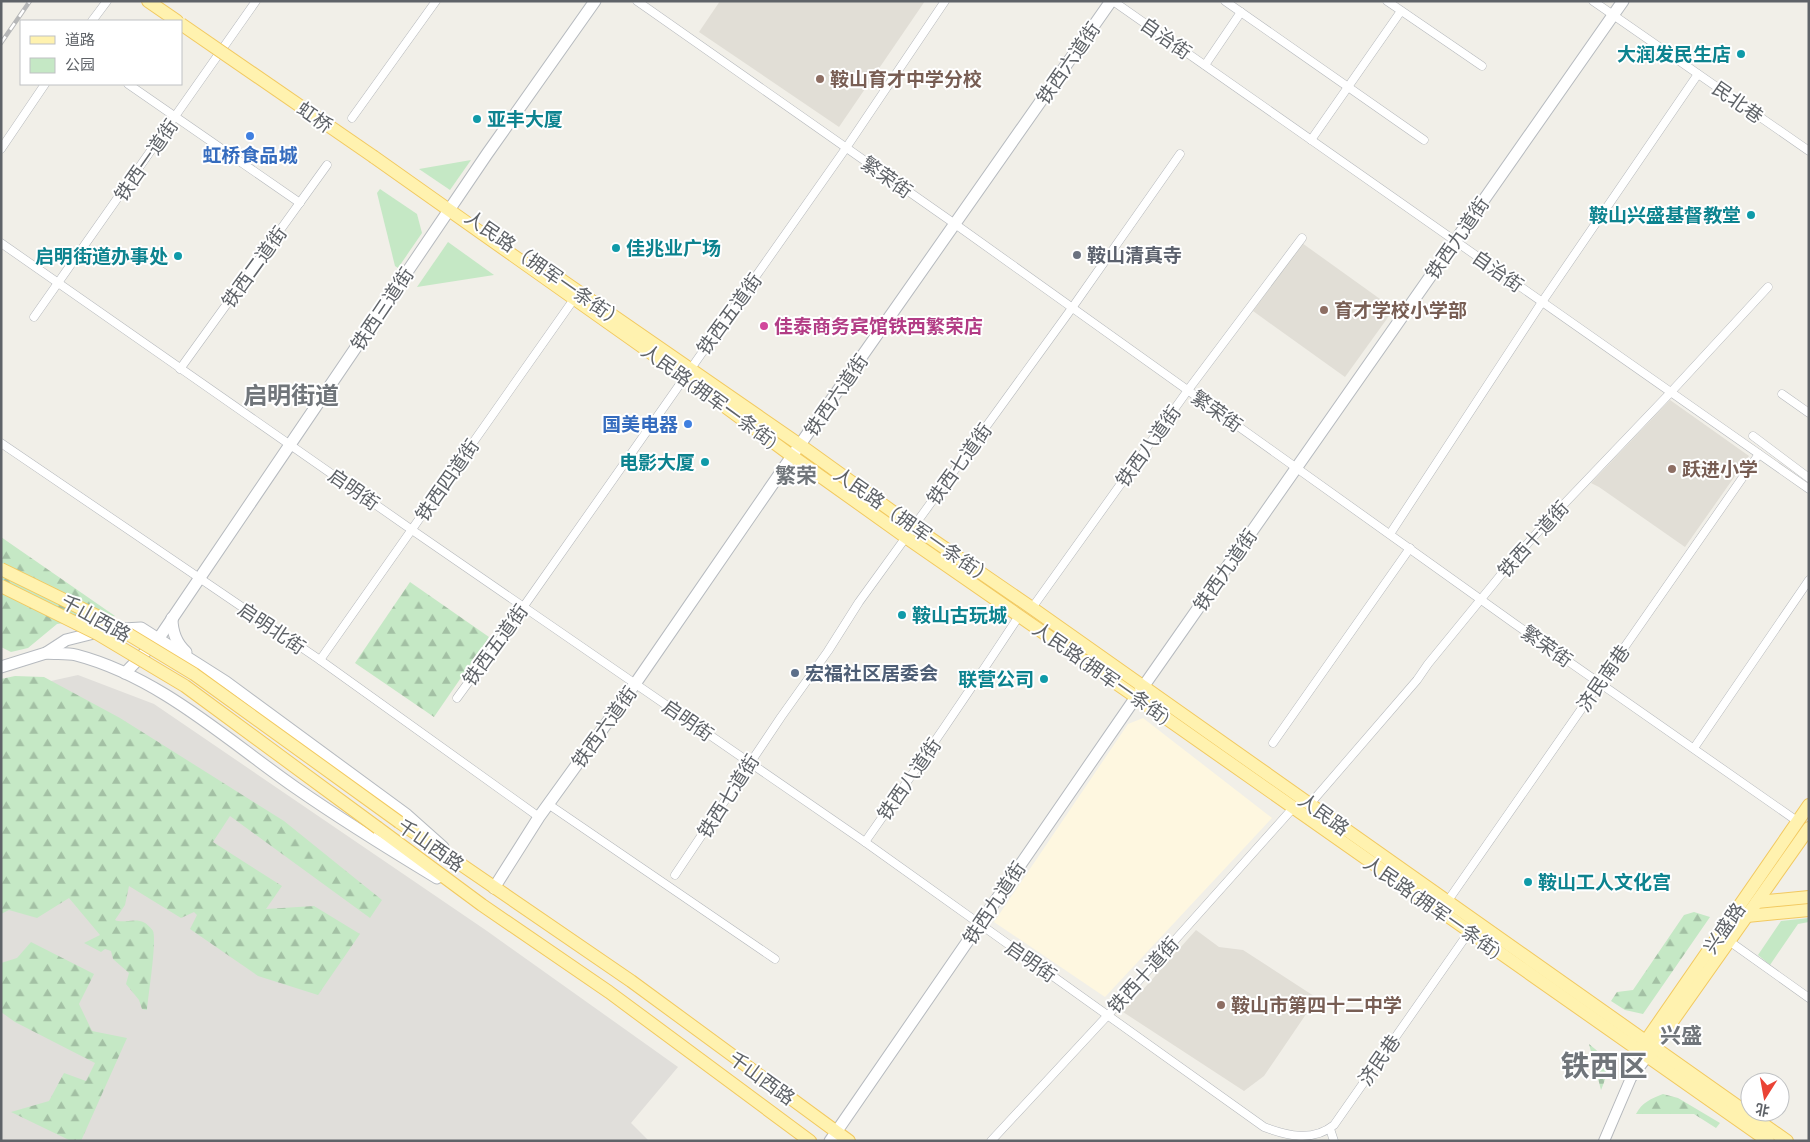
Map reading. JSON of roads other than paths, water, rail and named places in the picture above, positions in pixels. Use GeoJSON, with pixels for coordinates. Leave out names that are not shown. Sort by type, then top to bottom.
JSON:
{"type":"FeatureCollection","features":[{"type":"Feature","properties":{"kind":"main road"},"geometry":{"type":"LineString","coordinates":[[148,1],[176,20]]}},
{"type":"Feature","properties":{"kind":"main road","name":"铁西三道街"},"geometry":{"type":"LineString","coordinates":[[125,673],[158,638],[172,618],[451,207],[595,1]]}},
{"type":"Feature","properties":{"kind":"main road","name":"铁西六道街"},"geometry":{"type":"LineString","coordinates":[[494,888],[548,804],[636,684],[792,456],[1112,1]]}},
{"type":"Feature","properties":{"kind":"main road","name":"铁西九道街"},"geometry":{"type":"LineString","coordinates":[[833,1136],[1140,692],[1623,1]]}},
{"type":"Feature","properties":{"kind":"main road","name":"虹桥"},"geometry":{"type":"LineString","coordinates":[[182,25],[374,157],[451,207]]}},
{"type":"Feature","properties":{"kind":"main road","name":"人民路(拥军一条街)"},"geometry":{"type":"LineString","coordinates":[[451,207],[574,299],[687,373],[792,456],[910,532],[1019,616],[1140,692],[1293,808],[1469,932],[1646,1049],[1684,1082],[1768,1141]]}},
{"type":"Feature","properties":{"kind":"main road","name":"人民路（拥军一条街）"},"geometry":{"type":"LineString","coordinates":[[451,207],[687,373],[800,445],[910,532],[1032,608]]}},
{"type":"Feature","properties":{"kind":"main road","name":"千山西路"},"geometry":{"type":"LineString","coordinates":[[1,569],[105,620],[194,674],[399,822],[631,982],[833,1136],[849,1141]]}},
{"type":"Feature","properties":{"kind":"main road","name":"千山西路"},"geometry":{"type":"LineString","coordinates":[[1,586],[98,634],[185,686],[482,905],[609,992],[810,1141]]}},
{"type":"Feature","properties":{"kind":"main road","name":"人民路"},"geometry":{"type":"LineString","coordinates":[[1032,608],[1140,692],[1310,804],[1448,902],[1646,1049],[1787,1141]]}},
{"type":"Feature","properties":{"kind":"main road"},"geometry":{"type":"LineString","coordinates":[[1,667],[46,653],[66,640],[106,630],[157,626],[172,618],[176,640],[181,648],[196,662]]}},
{"type":"Feature","properties":{"kind":"main road"},"geometry":{"type":"LineString","coordinates":[[141,628],[226,682],[407,815],[475,875]]}},
{"type":"Feature","properties":{"kind":"main road"},"geometry":{"type":"LineString","coordinates":[[46,653],[75,655],[125,673],[177,702],[296,788],[368,836],[482,905]]}},
{"type":"Feature","properties":{"kind":"main road","name":"兴盛路"},"geometry":{"type":"LineString","coordinates":[[1646,1049],[1747,916],[1803,824],[1809,805]]}},
{"type":"Feature","properties":{"kind":"main road","name":"兴盛路"},"geometry":{"type":"LineString","coordinates":[[1646,1049],[1803,824]]}},
{"type":"Feature","properties":{"kind":"main road"},"geometry":{"type":"LineString","coordinates":[[1756,902],[1809,897]]}},
{"type":"Feature","properties":{"kind":"main road"},"geometry":{"type":"LineString","coordinates":[[1747,916],[1809,910]]}},
{"type":"Feature","properties":{"kind":"street"},"geometry":{"type":"LineString","coordinates":[[93,20],[107,1]]}},
{"type":"Feature","properties":{"kind":"street","name":"铁西一道街"},"geometry":{"type":"LineString","coordinates":[[34,318],[256,1]]}},
{"type":"Feature","properties":{"kind":"street"},"geometry":{"type":"LineString","coordinates":[[352,118],[436,1]]}},
{"type":"Feature","properties":{"kind":"street","name":"繁荣街"},"geometry":{"type":"LineString","coordinates":[[637,1],[955,224],[1600,683],[1803,824]]}},
{"type":"Feature","properties":{"kind":"street","name":"铁西五道街"},"geometry":{"type":"LineString","coordinates":[[457,698],[524,606],[846,148],[945,1]]}},
{"type":"Feature","properties":{"kind":"street","name":"自治街"},"geometry":{"type":"LineString","coordinates":[[1112,1],[1809,488]]}},
{"type":"Feature","properties":{"kind":"street"},"geometry":{"type":"LineString","coordinates":[[1225,1],[1424,140]]}},
{"type":"Feature","properties":{"kind":"street"},"geometry":{"type":"LineString","coordinates":[[1387,1],[1482,66]]}},
{"type":"Feature","properties":{"kind":"street","name":"民北巷"},"geometry":{"type":"LineString","coordinates":[[1593,1],[1809,151]]}},
{"type":"Feature","properties":{"kind":"street"},"geometry":{"type":"LineString","coordinates":[[1311,140],[1401,11]]}},
{"type":"Feature","properties":{"kind":"street"},"geometry":{"type":"LineString","coordinates":[[1205,66],[1241,12]]}},
{"type":"Feature","properties":{"kind":"street"},"geometry":{"type":"LineString","coordinates":[[1390,534],[1542,302],[1698,74]]}},
{"type":"Feature","properties":{"kind":"street"},"geometry":{"type":"LineString","coordinates":[[1,149],[44,85]]}},
{"type":"Feature","properties":{"kind":"street"},"geometry":{"type":"LineString","coordinates":[[130,85],[300,203]]}},
{"type":"Feature","properties":{"kind":"street","name":"铁西七道街"},"geometry":{"type":"LineString","coordinates":[[675,875],[750,762],[828,651],[859,602],[1072,308],[1180,154]]}},
{"type":"Feature","properties":{"kind":"street","name":"铁西二道街"},"geometry":{"type":"LineString","coordinates":[[180,368],[327,165]]}},
{"type":"Feature","properties":{"kind":"street","name":"铁西八道街"},"geometry":{"type":"LineString","coordinates":[[1032,608],[1188,390],[1302,238]]}},
{"type":"Feature","properties":{"kind":"street","name":"启明街"},"geometry":{"type":"LineString","coordinates":[[1,243],[412,530],[865,842],[1264,1127],[1291,1136],[1309,1138],[1330,1129]]}},
{"type":"Feature","properties":{"kind":"street","name":"铁西十道街"},"geometry":{"type":"LineString","coordinates":[[1310,804],[1417,680],[1481,599],[1549,519],[1671,392],[1768,287]]}},
{"type":"Feature","properties":{"kind":"street","name":"铁西四道街"},"geometry":{"type":"LineString","coordinates":[[320,660],[574,299]]}},
{"type":"Feature","properties":{"kind":"street"},"geometry":{"type":"LineString","coordinates":[[1782,394],[1809,413]]}},
{"type":"Feature","properties":{"kind":"street"},"geometry":{"type":"LineString","coordinates":[[1753,436],[1809,478]]}},
{"type":"Feature","properties":{"kind":"street","name":"启明北街"},"geometry":{"type":"LineString","coordinates":[[1,443],[320,660],[539,817]]}},
{"type":"Feature","properties":{"kind":"street","name":"济民南巷"},"geometry":{"type":"LineString","coordinates":[[1448,902],[1760,454]]}},
{"type":"Feature","properties":{"kind":"street"},"geometry":{"type":"LineString","coordinates":[[1273,743],[1410,548]]}},
{"type":"Feature","properties":{"kind":"street"},"geometry":{"type":"LineString","coordinates":[[1694,748],[1809,580]]}},
{"type":"Feature","properties":{"kind":"street","name":"铁西八道街"},"geometry":{"type":"LineString","coordinates":[[865,842],[935,743],[951,716],[1019,616]]}},
{"type":"Feature","properties":{"kind":"street"},"geometry":{"type":"LineString","coordinates":[[548,804],[775,959]]}},
{"type":"Feature","properties":{"kind":"street","name":"铁西十道街"},"geometry":{"type":"LineString","coordinates":[[991,1141],[1108,1015],[1293,808]]}},
{"type":"Feature","properties":{"kind":"street","name":"济民巷"},"geometry":{"type":"LineString","coordinates":[[1330,1129],[1469,932]]}},
{"type":"Feature","properties":{"kind":"street"},"geometry":{"type":"LineString","coordinates":[[1729,941],[1809,998]]}},
{"type":"Feature","properties":{"kind":"street"},"geometry":{"type":"LineString","coordinates":[[1604,1141],[1631,1078],[1646,1049]]}},
{"type":"Feature","properties":{"kind":"street"},"geometry":{"type":"LineString","coordinates":[[1330,1129],[1334,1141]]}},
{"type":"Feature","properties":{"kind":"railway"},"geometry":{"type":"LineString","coordinates":[[1,43],[30,1]]}},
{"type":"Feature","properties":{"kind":"place","name":"大润发民生店"},"geometry":{"type":"Point","coordinates":[1741,54]}},
{"type":"Feature","properties":{"kind":"place","name":"鞍山育才中学分校"},"geometry":{"type":"Point","coordinates":[820,79]}},
{"type":"Feature","properties":{"kind":"place","name":"亚丰大厦"},"geometry":{"type":"Point","coordinates":[477,119]}},
{"type":"Feature","properties":{"kind":"place","name":"虹桥食品城"},"geometry":{"type":"Point","coordinates":[250,136]}},
{"type":"Feature","properties":{"kind":"place","name":"鞍山兴盛基督教堂"},"geometry":{"type":"Point","coordinates":[1751,215]}},
{"type":"Feature","properties":{"kind":"place","name":"佳兆业广场"},"geometry":{"type":"Point","coordinates":[616,248]}},
{"type":"Feature","properties":{"kind":"place","name":"鞍山清真寺"},"geometry":{"type":"Point","coordinates":[1077,255]}},
{"type":"Feature","properties":{"kind":"place","name":"启明街道办事处"},"geometry":{"type":"Point","coordinates":[178,256]}},
{"type":"Feature","properties":{"kind":"place","name":"育才学校小学部"},"geometry":{"type":"Point","coordinates":[1324,310]}},
{"type":"Feature","properties":{"kind":"place","name":"佳泰商务宾馆铁西繁荣店"},"geometry":{"type":"Point","coordinates":[764,326]}},
{"type":"Feature","properties":{"kind":"place","name":"国美电器"},"geometry":{"type":"Point","coordinates":[688,424]}},
{"type":"Feature","properties":{"kind":"place","name":"电影大厦"},"geometry":{"type":"Point","coordinates":[705,462]}},
{"type":"Feature","properties":{"kind":"place","name":"跃进小学"},"geometry":{"type":"Point","coordinates":[1672,469]}},
{"type":"Feature","properties":{"kind":"place","name":"鞍山古玩城"},"geometry":{"type":"Point","coordinates":[902,615]}},
{"type":"Feature","properties":{"kind":"place","name":"宏福社区居委会"},"geometry":{"type":"Point","coordinates":[795,673]}},
{"type":"Feature","properties":{"kind":"place","name":"联营公司"},"geometry":{"type":"Point","coordinates":[1044,679]}},
{"type":"Feature","properties":{"kind":"place","name":"鞍山工人文化宫"},"geometry":{"type":"Point","coordinates":[1528,882]}},
{"type":"Feature","properties":{"kind":"place","name":"鞍山市第四十二中学"},"geometry":{"type":"Point","coordinates":[1221,1005]}},
{"type":"Feature","properties":{"kind":"district","name":"启明街道"},"geometry":{"type":"Point","coordinates":[291,396]}},
{"type":"Feature","properties":{"kind":"district","name":"繁荣"},"geometry":{"type":"Point","coordinates":[796,476]}},
{"type":"Feature","properties":{"kind":"district","name":"兴盛"},"geometry":{"type":"Point","coordinates":[1681,1036]}},
{"type":"Feature","properties":{"kind":"district","name":"铁西区"},"geometry":{"type":"Point","coordinates":[1604,1066]}}]}
